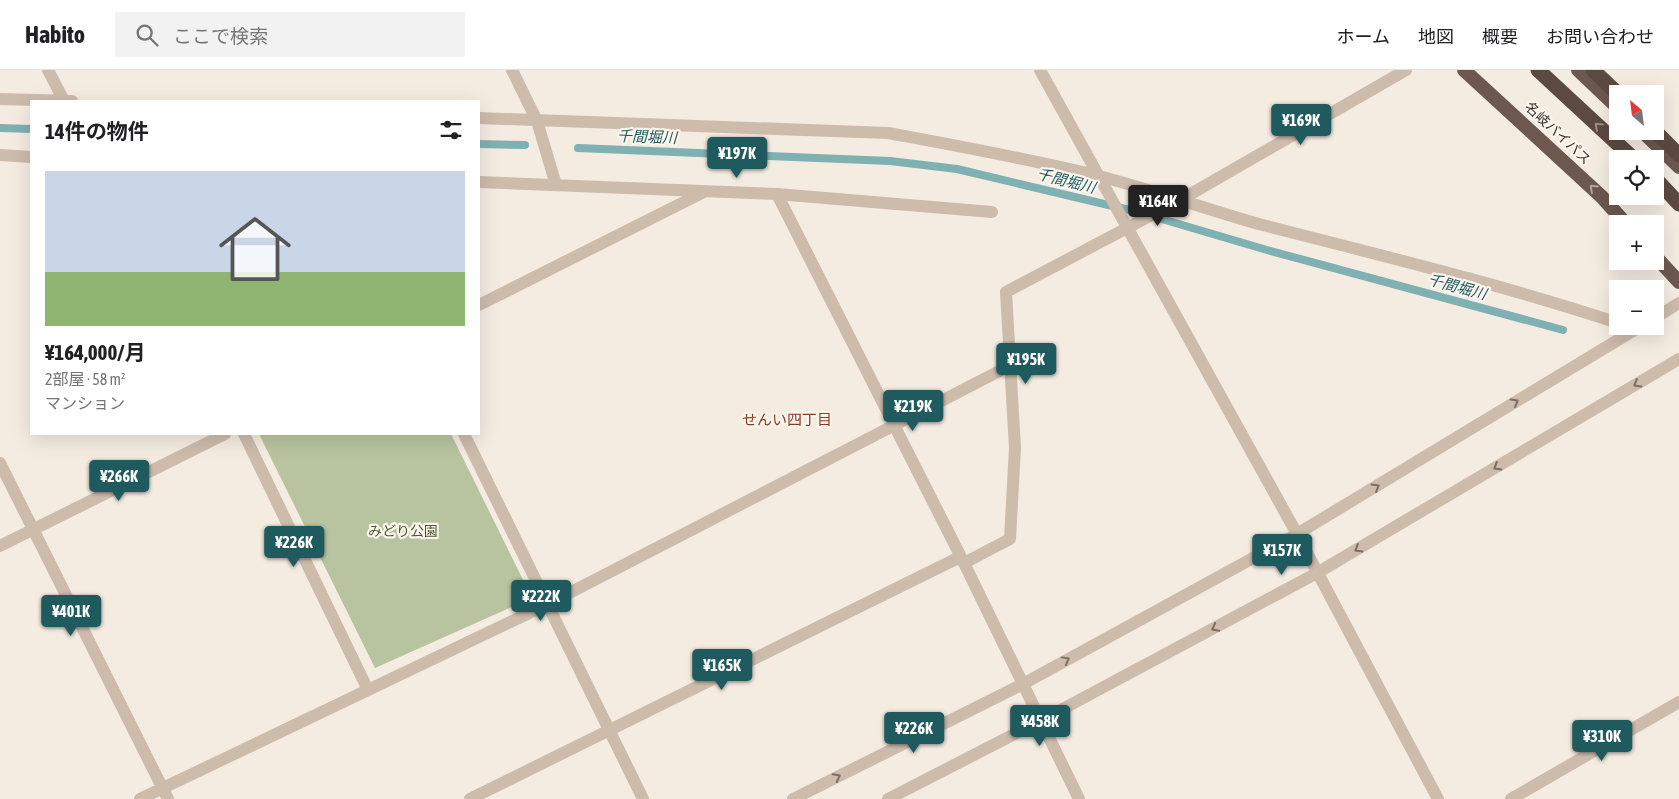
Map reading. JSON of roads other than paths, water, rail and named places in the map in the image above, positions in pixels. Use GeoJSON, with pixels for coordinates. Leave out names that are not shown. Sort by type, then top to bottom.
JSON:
{"type":"FeatureCollection","features":[{"type":"Feature","properties":{"kind":"highway","name":"名岐バイパス"},"geometry":{"type":"LineString","coordinates":[[1464,70],[1588,184],[1617,215]]}},
{"type":"Feature","properties":{"kind":"highway"},"geometry":{"type":"LineString","coordinates":[[1538,70],[1624,150]]}},
{"type":"Feature","properties":{"kind":"highway"},"geometry":{"type":"LineString","coordinates":[[1578,70],[1609,99]]}},
{"type":"Feature","properties":{"kind":"highway"},"geometry":{"type":"LineString","coordinates":[[1594,70],[1609,85]]}},
{"type":"Feature","properties":{"kind":"highway"},"geometry":{"type":"LineString","coordinates":[[1651,140],[1679,167]]}},
{"type":"Feature","properties":{"kind":"highway"},"geometry":{"type":"LineString","coordinates":[[1664,140],[1679,155]]}},
{"type":"Feature","properties":{"kind":"highway"},"geometry":{"type":"LineString","coordinates":[[1664,188],[1679,204]]}},
{"type":"Feature","properties":{"kind":"highway"},"geometry":{"type":"LineString","coordinates":[[1664,266],[1679,282]]}},
{"type":"Feature","properties":{"kind":"street"},"geometry":{"type":"LineString","coordinates":[[48,70],[63,100]]}},
{"type":"Feature","properties":{"kind":"street"},"geometry":{"type":"LineString","coordinates":[[512,70],[537,121],[556,185]]}},
{"type":"Feature","properties":{"kind":"street"},"geometry":{"type":"LineString","coordinates":[[1040,70],[1297,534],[1438,799]]}},
{"type":"Feature","properties":{"kind":"street"},"geometry":{"type":"LineString","coordinates":[[470,799],[962,560],[1010,539],[1015,448],[1006,292],[1127,224],[1182,199],[1406,70]]}},
{"type":"Feature","properties":{"kind":"street"},"geometry":{"type":"LineString","coordinates":[[0,99],[32,100]]}},
{"type":"Feature","properties":{"kind":"street"},"geometry":{"type":"LineString","coordinates":[[480,118],[888,133],[1098,176],[1182,199],[1244,220],[1551,301],[1609,320]]}},
{"type":"Feature","properties":{"kind":"street"},"geometry":{"type":"LineString","coordinates":[[0,155],[30,157]]}},
{"type":"Feature","properties":{"kind":"street"},"geometry":{"type":"LineString","coordinates":[[480,182],[777,194],[992,212]]}},
{"type":"Feature","properties":{"kind":"street"},"geometry":{"type":"LineString","coordinates":[[480,304],[705,191]]}},
{"type":"Feature","properties":{"kind":"street"},"geometry":{"type":"LineString","coordinates":[[777,194],[1042,720],[1079,799]]}},
{"type":"Feature","properties":{"kind":"street"},"geometry":{"type":"LineString","coordinates":[[1664,312],[1679,303]]}},
{"type":"Feature","properties":{"kind":"street"},"geometry":{"type":"LineString","coordinates":[[793,799],[1023,684],[1297,534],[1621,335]]}},
{"type":"Feature","properties":{"kind":"street"},"geometry":{"type":"LineString","coordinates":[[888,799],[1042,720],[1317,573],[1679,359]]}},
{"type":"Feature","properties":{"kind":"street"},"geometry":{"type":"LineString","coordinates":[[140,799],[165,794],[368,690],[548,604],[1011,365]]}},
{"type":"Feature","properties":{"kind":"street"},"geometry":{"type":"LineString","coordinates":[[0,546],[223,435]]}},
{"type":"Feature","properties":{"kind":"street"},"geometry":{"type":"LineString","coordinates":[[244,435],[368,690]]}},
{"type":"Feature","properties":{"kind":"street"},"geometry":{"type":"LineString","coordinates":[[464,435],[643,799]]}},
{"type":"Feature","properties":{"kind":"street"},"geometry":{"type":"LineString","coordinates":[[0,463],[165,794]]}},
{"type":"Feature","properties":{"kind":"street"},"geometry":{"type":"LineString","coordinates":[[1510,799],[1679,702]]}},
{"type":"Feature","properties":{"kind":"waterway","name":"千間堀川"},"geometry":{"type":"LineString","coordinates":[[0,128],[30,129]]}},
{"type":"Feature","properties":{"kind":"waterway","name":"千間堀川"},"geometry":{"type":"LineString","coordinates":[[480,144],[525,145]]}},
{"type":"Feature","properties":{"kind":"waterway","name":"千間堀川"},"geometry":{"type":"LineString","coordinates":[[578,148],[890,161],[957,169],[1138,212],[1267,250],[1563,330]]}},
{"type":"Feature","properties":{"kind":"district","name":"せんい四丁目"},"geometry":{"type":"Point","coordinates":[787,420]}},
{"type":"Feature","properties":{"kind":"park label","name":"みどり公園"},"geometry":{"type":"Point","coordinates":[403,531]}}]}
